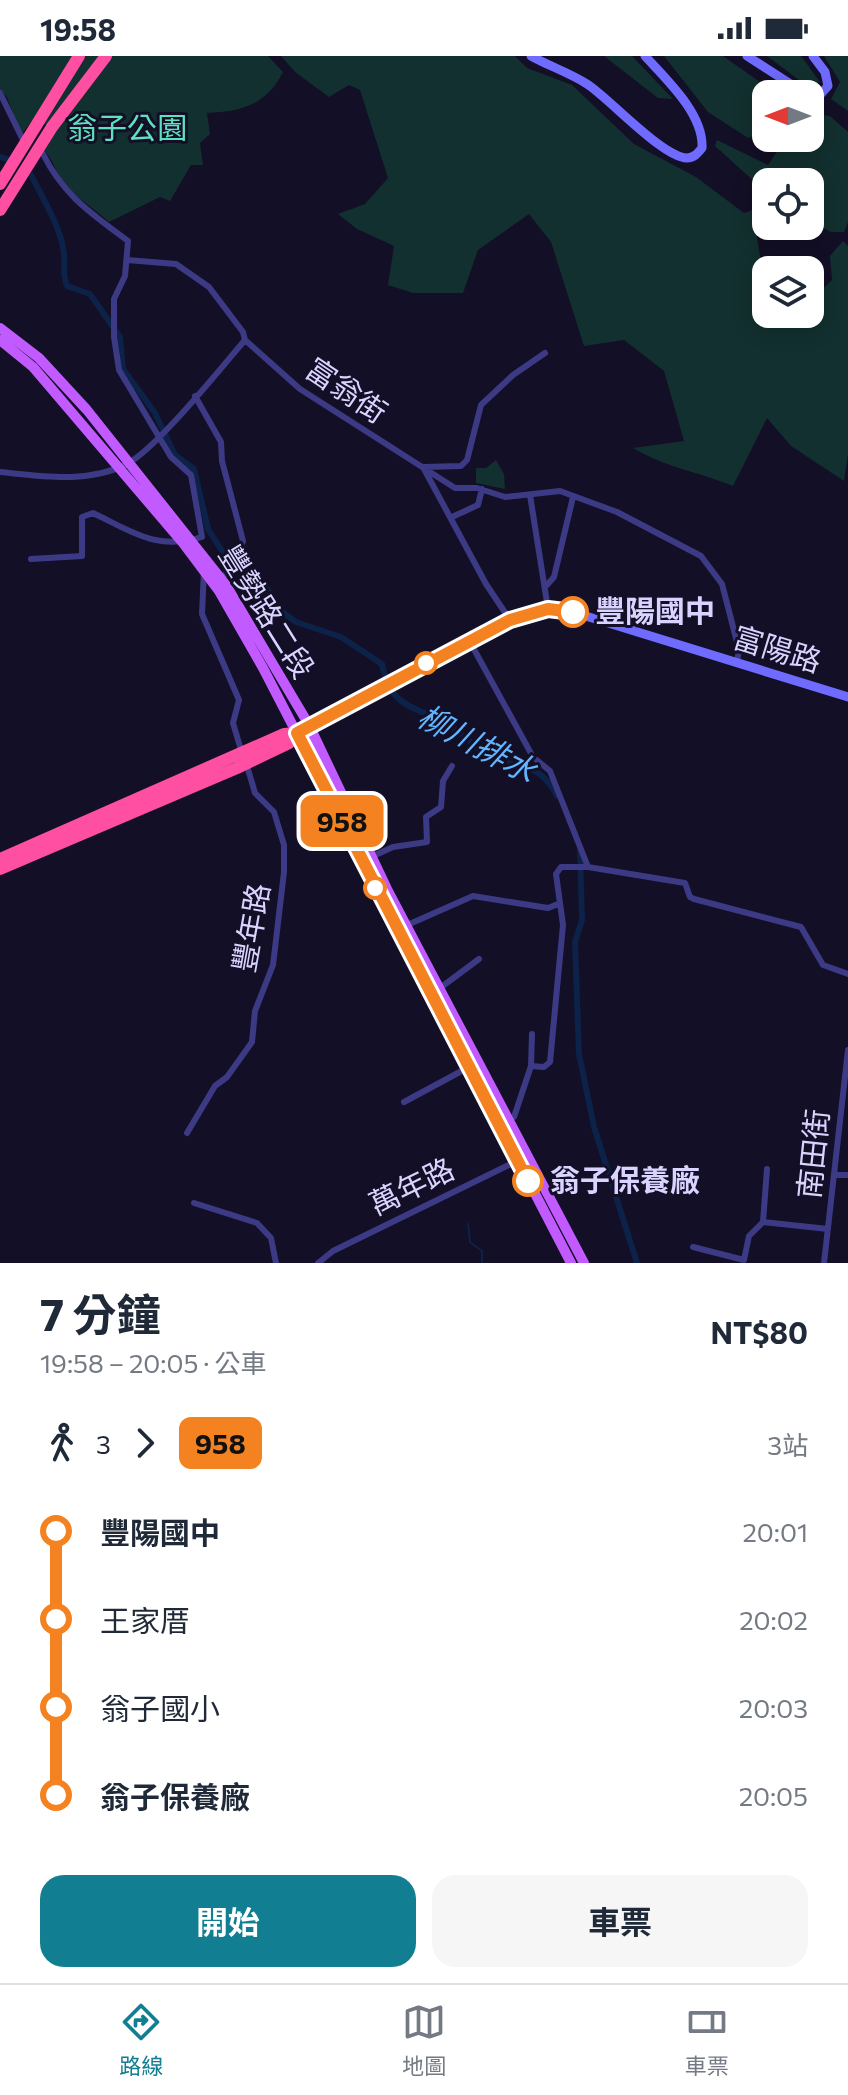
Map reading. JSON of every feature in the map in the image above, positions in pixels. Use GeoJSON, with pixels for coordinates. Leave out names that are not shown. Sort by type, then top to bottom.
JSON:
{"type":"FeatureCollection","features":[{"type":"Feature","properties":{"kind":"highway"},"geometry":{"type":"LineString","coordinates":[[0,210],[14,174],[79,56]]}},
{"type":"Feature","properties":{"kind":"highway"},"geometry":{"type":"LineString","coordinates":[[0,184],[14,174],[106,56]]}},
{"type":"Feature","properties":{"kind":"highway"},"geometry":{"type":"LineString","coordinates":[[0,869],[284,734],[297,733]]}},
{"type":"Feature","properties":{"kind":"highway"},"geometry":{"type":"LineString","coordinates":[[0,859],[136,803]]}},
{"type":"Feature","properties":{"kind":"main road","name":"豐勢路二段"},"geometry":{"type":"LineString","coordinates":[[0,328],[61,381],[124,465],[187,541],[217,580],[309,725],[469,1067],[584,1263]]}},
{"type":"Feature","properties":{"kind":"main road","name":"豐勢路二段"},"geometry":{"type":"LineString","coordinates":[[0,340],[33,367],[124,465]]}},
{"type":"Feature","properties":{"kind":"main road","name":"豐勢路二段"},"geometry":{"type":"LineString","coordinates":[[187,541],[204,570],[217,580],[360,857],[440,988],[509,1119],[522,1158],[571,1263]]}},
{"type":"Feature","properties":{"kind":"street"},"geometry":{"type":"LineString","coordinates":[[531,56],[586,83],[617,112],[679,156],[694,157],[702,148],[699,129],[677,93],[645,56]]}},
{"type":"Feature","properties":{"kind":"street"},"geometry":{"type":"LineString","coordinates":[[747,56],[785,80]]}},
{"type":"Feature","properties":{"kind":"street"},"geometry":{"type":"LineString","coordinates":[[813,56],[825,72],[828,86],[824,90]]}},
{"type":"Feature","properties":{"kind":"street"},"geometry":{"type":"LineString","coordinates":[[0,93],[22,138]]}},
{"type":"Feature","properties":{"kind":"street"},"geometry":{"type":"LineString","coordinates":[[31,559],[82,556],[82,517],[93,513],[146,538],[169,544],[202,537],[191,475],[171,457],[162,431],[122,378],[114,336],[114,299],[127,260],[128,241],[73,199],[57,182],[43,154]]}},
{"type":"Feature","properties":{"kind":"street","name":"富翁街"},"geometry":{"type":"LineString","coordinates":[[127,260],[176,264],[216,296],[243,332],[245,340],[300,389],[423,467],[486,584],[510,620]]}},
{"type":"Feature","properties":{"kind":"street"},"geometry":{"type":"LineString","coordinates":[[0,472],[55,478],[124,465],[162,431],[245,340]]}},
{"type":"Feature","properties":{"kind":"street"},"geometry":{"type":"LineString","coordinates":[[423,467],[461,466],[467,460],[481,405],[513,375],[545,353]]}},
{"type":"Feature","properties":{"kind":"street"},"geometry":{"type":"LineString","coordinates":[[195,396],[221,442],[222,461],[243,541],[230,572],[217,580]]}},
{"type":"Feature","properties":{"kind":"street"},"geometry":{"type":"LineString","coordinates":[[423,467],[455,488],[482,489],[505,497],[560,491],[617,512],[701,556],[722,584],[739,650],[737,662]]}},
{"type":"Feature","properties":{"kind":"street"},"geometry":{"type":"LineString","coordinates":[[452,517],[478,505],[482,489]]}},
{"type":"Feature","properties":{"kind":"street"},"geometry":{"type":"LineString","coordinates":[[530,495],[547,585],[548,609]]}},
{"type":"Feature","properties":{"kind":"street"},"geometry":{"type":"LineString","coordinates":[[547,585],[554,577],[573,497]]}},
{"type":"Feature","properties":{"kind":"street"},"geometry":{"type":"LineString","coordinates":[[204,570],[202,614],[239,700],[233,723],[241,750]]}},
{"type":"Feature","properties":{"kind":"street","name":"富陽路"},"geometry":{"type":"LineString","coordinates":[[297,733],[510,620],[548,609],[576,613],[848,697]]}},
{"type":"Feature","properties":{"kind":"street"},"geometry":{"type":"LineString","coordinates":[[470,642],[533,757],[550,771],[588,867]]}},
{"type":"Feature","properties":{"kind":"street","name":"豐年路"},"geometry":{"type":"LineString","coordinates":[[187,1133],[215,1086],[227,1077],[252,1042],[255,1011],[273,965],[284,872],[284,845],[274,812],[255,793],[247,766]]}},
{"type":"Feature","properties":{"kind":"street"},"geometry":{"type":"LineString","coordinates":[[360,857],[372,857],[393,847],[427,842],[426,817],[441,807],[443,781],[452,766]]}},
{"type":"Feature","properties":{"kind":"street"},"geometry":{"type":"LineString","coordinates":[[531,1066],[544,1067],[550,1062],[563,925],[558,904],[558,869],[588,867],[685,883],[690,897],[694,899],[801,927],[823,965],[848,974]]}},
{"type":"Feature","properties":{"kind":"street"},"geometry":{"type":"LineString","coordinates":[[401,927],[473,896],[548,908],[558,904]]}},
{"type":"Feature","properties":{"kind":"street"},"geometry":{"type":"LineString","coordinates":[[440,988],[479,959]]}},
{"type":"Feature","properties":{"kind":"street"},"geometry":{"type":"LineString","coordinates":[[509,1119],[514,1117],[531,1066],[532,1034]]}},
{"type":"Feature","properties":{"kind":"street","name":"南田街"},"geometry":{"type":"LineString","coordinates":[[824,1263],[848,1050]]}},
{"type":"Feature","properties":{"kind":"street"},"geometry":{"type":"LineString","coordinates":[[404,1102],[469,1067]]}},
{"type":"Feature","properties":{"kind":"street"},"geometry":{"type":"LineString","coordinates":[[839,1123],[848,1124]]}},
{"type":"Feature","properties":{"kind":"street","name":"萬年路"},"geometry":{"type":"LineString","coordinates":[[318,1263],[333,1251],[522,1158]]}},
{"type":"Feature","properties":{"kind":"street"},"geometry":{"type":"LineString","coordinates":[[693,1247],[744,1260],[749,1236],[763,1222],[767,1169]]}},
{"type":"Feature","properties":{"kind":"street"},"geometry":{"type":"LineString","coordinates":[[834,1175],[848,1175]]}},
{"type":"Feature","properties":{"kind":"street"},"geometry":{"type":"LineString","coordinates":[[194,1203],[257,1223],[271,1238],[276,1263]]}},
{"type":"Feature","properties":{"kind":"street"},"geometry":{"type":"LineString","coordinates":[[763,1222],[828,1229]]}},
{"type":"Feature","properties":{"kind":"green space","name":"翁子公園"},"geometry":{"type":"Polygon","coordinates":[[[0,56],[268,56],[283,72],[269,92],[252,104],[231,111],[207,113],[210,134],[200,143],[203,165],[191,165],[170,201],[160,197],[109,222],[65,185],[41,148],[53,131],[35,117],[21,135],[7,97],[0,90],[0,56]]]}},
{"type":"Feature","properties":{"kind":"green space"},"geometry":{"type":"Polygon","coordinates":[[[281,56],[515,56],[527,68],[572,85],[634,144],[696,177],[744,213],[752,210],[752,240],[758,240],[760,256],[752,256],[752,328],[824,328],[824,288],[832,280],[830,256],[843,241],[848,246],[848,454],[844,481],[791,446],[767,418],[733,486],[670,465],[633,448],[684,441],[664,371],[624,340],[584,346],[551,242],[529,214],[478,250],[463,293],[413,293],[388,285],[394,246],[357,229],[338,214],[365,204],[388,178],[360,90],[349,85],[329,97],[295,72],[281,56]]]}},
{"type":"Feature","properties":{"kind":"green space"},"geometry":{"type":"Polygon","coordinates":[[[604,56],[632,56],[673,99],[658,98],[604,56]]]}},
{"type":"Feature","properties":{"kind":"green space"},"geometry":{"type":"Polygon","coordinates":[[[664,56],[723,56],[757,80],[752,80],[752,136],[748,138],[708,112],[664,56]]]}},
{"type":"Feature","properties":{"kind":"green space"},"geometry":{"type":"Polygon","coordinates":[[[767,56],[801,56],[819,80],[799,80],[767,56]]]}},
{"type":"Feature","properties":{"kind":"green space"},"geometry":{"type":"Polygon","coordinates":[[[824,56],[848,56],[848,111],[831,99],[840,82],[824,56]]]}},
{"type":"Feature","properties":{"kind":"green space"},"geometry":{"type":"Polygon","coordinates":[[[824,115],[830,116],[848,132],[848,222],[844,232],[824,228],[824,168],[752,168],[752,179],[715,146],[717,140],[768,165],[777,152],[824,152],[824,115]]]}},
{"type":"Feature","properties":{"kind":"green space"},"geometry":{"type":"Polygon","coordinates":[[[496,460],[504,474],[505,489],[476,483],[476,468],[486,468],[496,460]]]}},
{"type":"Feature","properties":{"kind":"waterway","name":"柳川排水"},"geometry":{"type":"LineString","coordinates":[[0,157],[7,159]]}},
{"type":"Feature","properties":{"kind":"waterway","name":"柳川排水"},"geometry":{"type":"LineString","coordinates":[[31,175],[59,234],[67,286],[90,294],[120,337],[123,369],[155,413],[175,455],[194,469],[208,529],[224,554],[255,571],[282,612],[296,622],[341,637],[382,664],[392,691],[407,705],[451,726],[485,754],[534,770],[550,784],[557,796]]}},
{"type":"Feature","properties":{"kind":"waterway","name":"柳川排水"},"geometry":{"type":"LineString","coordinates":[[580,850],[582,920],[575,942],[579,1054],[594,1127],[637,1263]]}},
{"type":"Feature","properties":{"kind":"waterway"},"geometry":{"type":"LineString","coordinates":[[468,1224],[470,1242],[482,1251],[482,1263]]}},
{"type":"Feature","properties":{"kind":"bus line","name":"958"},"geometry":{"type":"LineString","coordinates":[[528,1181],[297,733],[510,620],[548,609],[573,612]]}},
{"type":"Feature","properties":{"kind":"place","name":"豐陽國中"},"geometry":{"type":"Point","coordinates":[573,612]}},
{"type":"Feature","properties":{"kind":"place","name":"翁子保養廠"},"geometry":{"type":"Point","coordinates":[528,1181]}}]}
